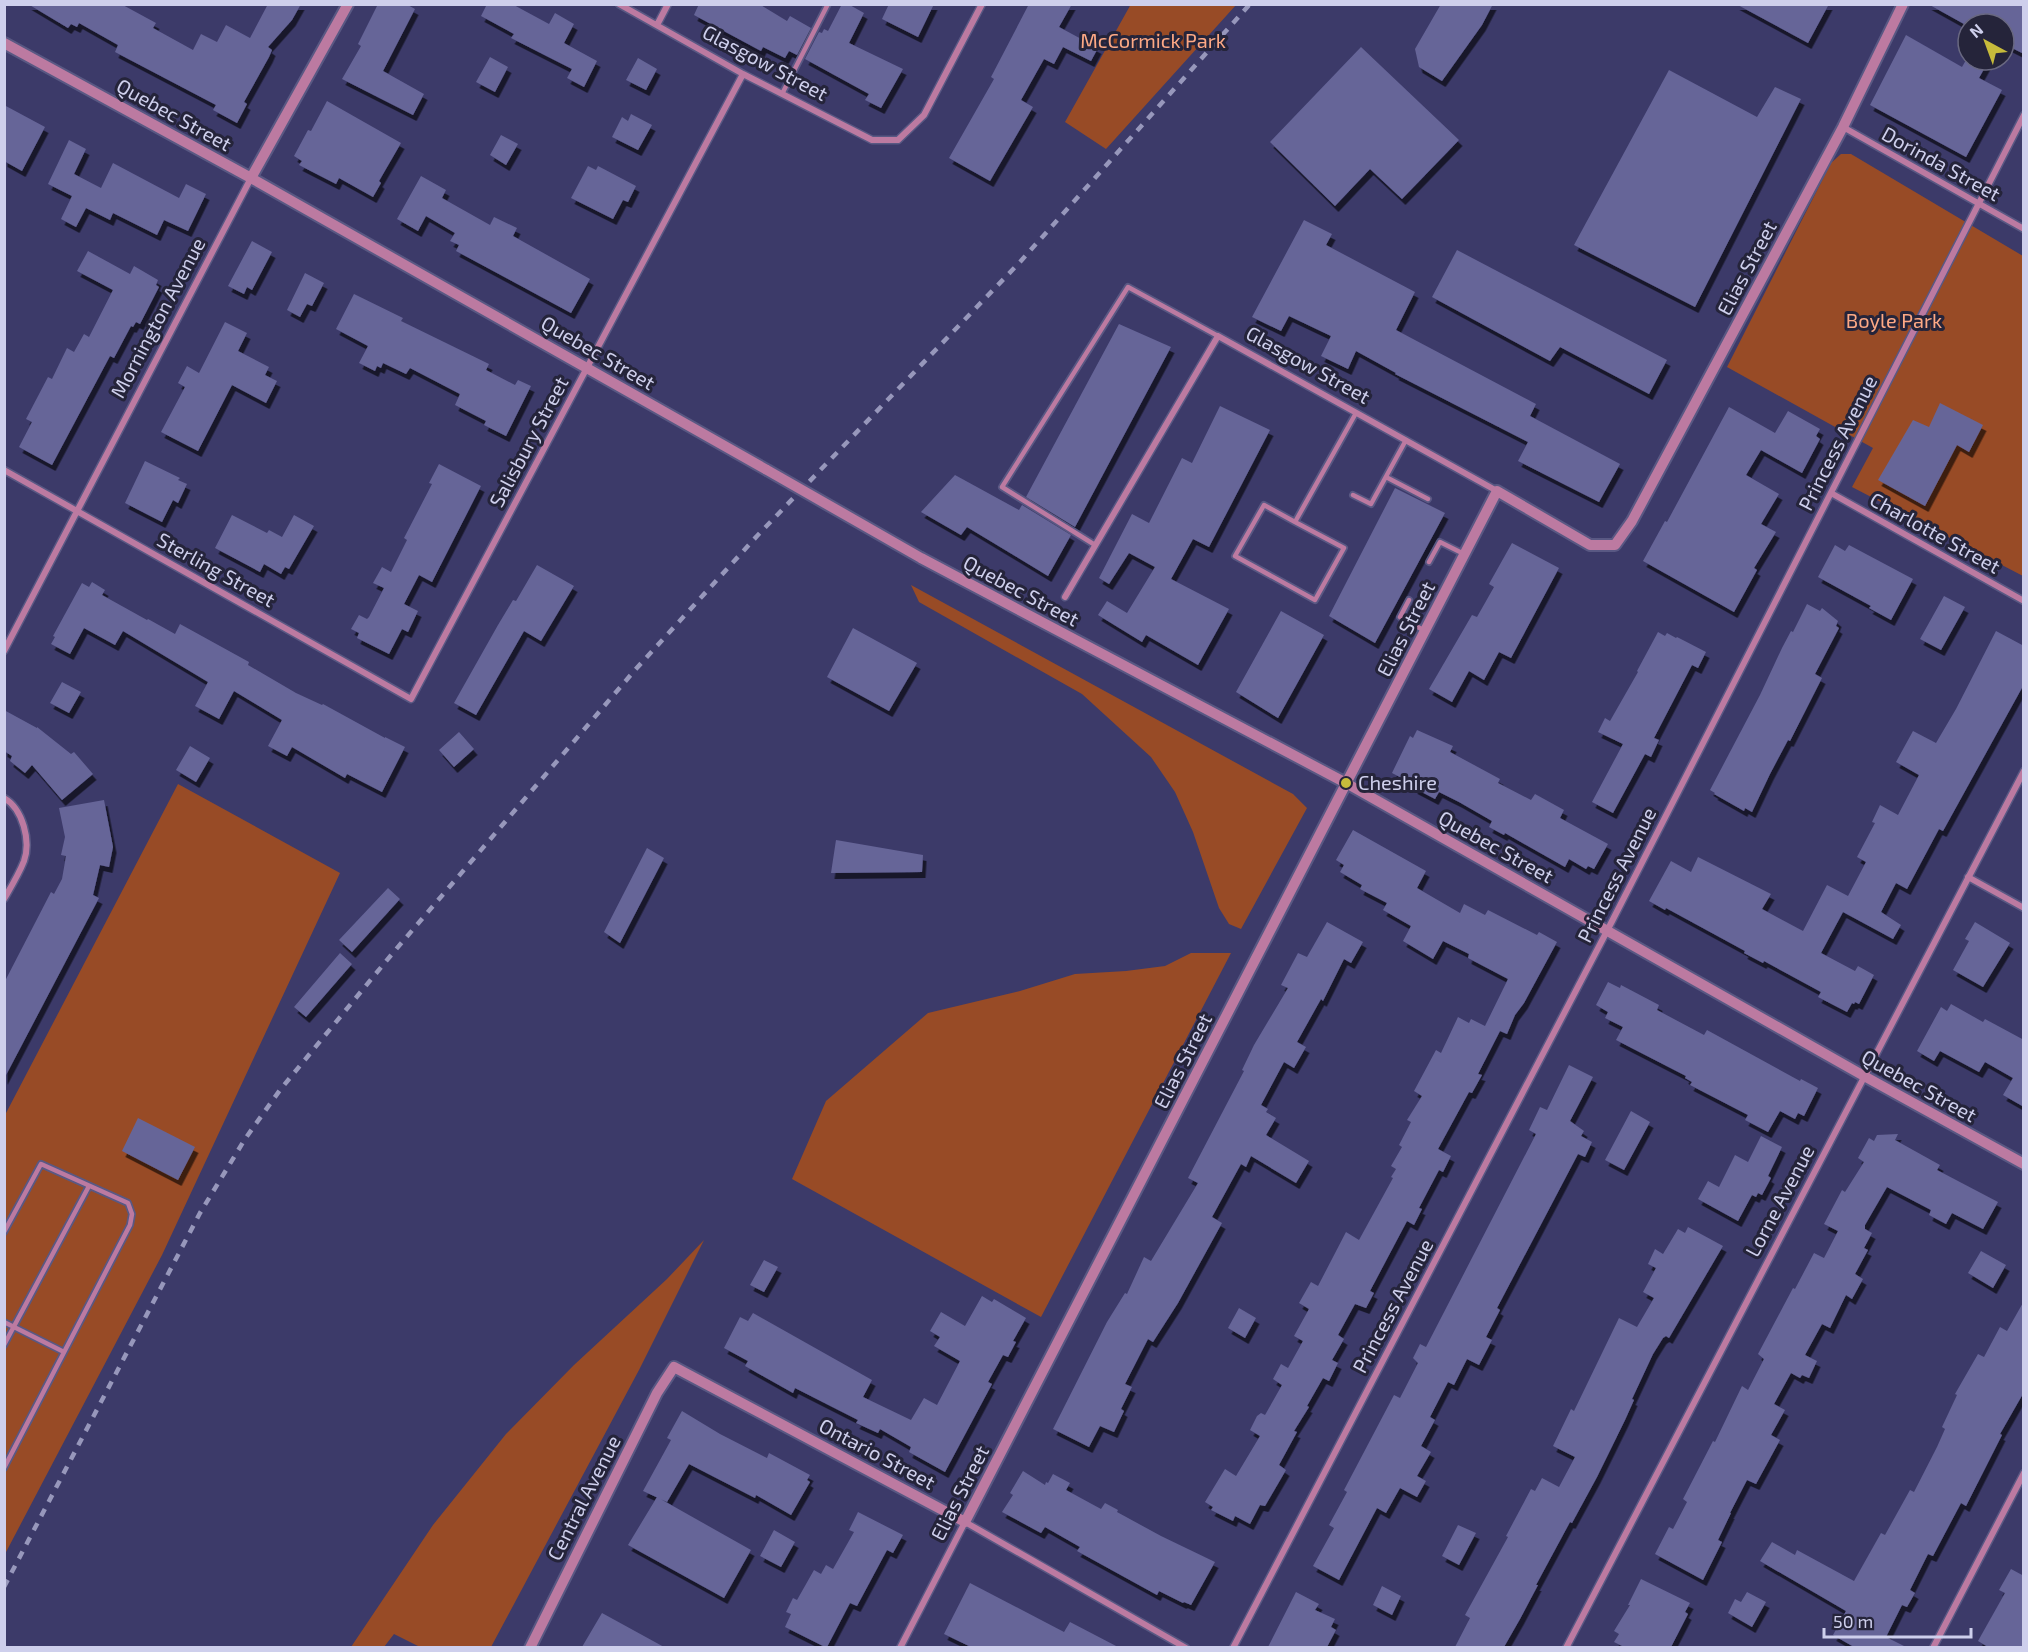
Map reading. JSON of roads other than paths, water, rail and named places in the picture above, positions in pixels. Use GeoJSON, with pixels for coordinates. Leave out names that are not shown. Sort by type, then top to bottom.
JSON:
{"type":"FeatureCollection","features":[{"type":"Feature","properties":{"kind":"street","name":"Mornington Avenue"},"geometry":{"type":"LineString","coordinates":[[4,651],[251,177],[348,4]]}},
{"type":"Feature","properties":{"kind":"street","name":"Glasgow Street"},"geometry":{"type":"LineString","coordinates":[[619,4],[743,74],[872,140],[898,140],[924,115],[982,4]]}},
{"type":"Feature","properties":{"kind":"street"},"geometry":{"type":"LineString","coordinates":[[657,25],[668,4]]}},
{"type":"Feature","properties":{"kind":"street","name":"Elias Street"},"geometry":{"type":"LineString","coordinates":[[1615,545],[1632,521],[1843,127],[1903,4]]}},
{"type":"Feature","properties":{"kind":"street","name":"Quebec Street"},"geometry":{"type":"LineString","coordinates":[[4,43],[251,177],[921,558],[1346,783],[2024,1164]]}},
{"type":"Feature","properties":{"kind":"street","name":"Salisbury Street"},"geometry":{"type":"LineString","coordinates":[[411,699],[743,74]]}},
{"type":"Feature","properties":{"kind":"street","name":"Princess Avenue"},"geometry":{"type":"LineString","coordinates":[[1233,1647],[1608,931],[2024,115]]}},
{"type":"Feature","properties":{"kind":"street","name":"Dorinda Street"},"geometry":{"type":"LineString","coordinates":[[1843,127],[2024,229]]}},
{"type":"Feature","properties":{"kind":"street","name":"Glasgow Street"},"geometry":{"type":"LineString","coordinates":[[1065,597],[1218,336],[1590,545],[1615,545]]}},
{"type":"Feature","properties":{"kind":"street","name":"Sterling Street"},"geometry":{"type":"LineString","coordinates":[[4,470],[411,699]]}},
{"type":"Feature","properties":{"kind":"street","name":"Elias Street"},"geometry":{"type":"LineString","coordinates":[[900,1647],[1497,491]]}},
{"type":"Feature","properties":{"kind":"street","name":"Charlotte Street"},"geometry":{"type":"LineString","coordinates":[[1831,493],[2024,601]]}},
{"type":"Feature","properties":{"kind":"street","name":"Lorne Avenue"},"geometry":{"type":"LineString","coordinates":[[1566,1647],[2024,771]]}},
{"type":"Feature","properties":{"kind":"street"},"geometry":{"type":"LineString","coordinates":[[4,798],[12,802],[25,825],[25,859],[4,899]]}},
{"type":"Feature","properties":{"kind":"street"},"geometry":{"type":"LineString","coordinates":[[1968,877],[2024,908]]}},
{"type":"Feature","properties":{"kind":"street","name":"Ontario Street"},"geometry":{"type":"LineString","coordinates":[[674,1367],[965,1521],[1186,1647]]}},
{"type":"Feature","properties":{"kind":"street","name":"Central Avenue"},"geometry":{"type":"LineString","coordinates":[[530,1647],[657,1393],[674,1367]]}},
{"type":"Feature","properties":{"kind":"street"},"geometry":{"type":"LineString","coordinates":[[1933,1647],[2024,1473]]}},
{"type":"Feature","properties":{"kind":"lane"},"geometry":{"type":"LineString","coordinates":[[782,94],[828,4]]}},
{"type":"Feature","properties":{"kind":"lane"},"geometry":{"type":"LineString","coordinates":[[1095,545],[1002,487],[1128,287],[1218,336]]}},
{"type":"Feature","properties":{"kind":"lane"},"geometry":{"type":"LineString","coordinates":[[1295,522],[1356,412]]}},
{"type":"Feature","properties":{"kind":"lane"},"geometry":{"type":"LineString","coordinates":[[1353,495],[1371,504],[1406,440]]}},
{"type":"Feature","properties":{"kind":"lane"},"geometry":{"type":"LineString","coordinates":[[1386,477],[1428,499]]}},
{"type":"Feature","properties":{"kind":"lane"},"geometry":{"type":"LineString","coordinates":[[1264,505],[1295,522],[1344,548],[1316,600],[1235,556],[1264,505]]}},
{"type":"Feature","properties":{"kind":"lane"},"geometry":{"type":"LineString","coordinates":[[1429,562],[1440,542],[1464,554]]}},
{"type":"Feature","properties":{"kind":"lane"},"geometry":{"type":"LineString","coordinates":[[1409,600],[1400,617],[1425,631]]}},
{"type":"Feature","properties":{"kind":"lane"},"geometry":{"type":"LineString","coordinates":[[4,1232],[41,1164],[128,1203],[132,1214],[130,1225],[4,1468]]}},
{"type":"Feature","properties":{"kind":"lane"},"geometry":{"type":"LineString","coordinates":[[4,1345],[89,1186]]}},
{"type":"Feature","properties":{"kind":"lane"},"geometry":{"type":"LineString","coordinates":[[4,1322],[64,1352]]}},
{"type":"Feature","properties":{"kind":"railway"},"geometry":{"type":"LineString","coordinates":[[4,1587],[200,1213],[245,1139],[280,1090],[392,954],[635,670],[757,536],[1020,262],[1250,4]]}},
{"type":"Feature","properties":{"kind":"place","name":"Cheshire"},"geometry":{"type":"Point","coordinates":[1346,783]}},
{"type":"Feature","properties":{"kind":"park label","name":"McCormick Park"},"geometry":{"type":"Point","coordinates":[1153,41]}},
{"type":"Feature","properties":{"kind":"park label","name":"Boyle Park"},"geometry":{"type":"Point","coordinates":[1894,321]}}]}
